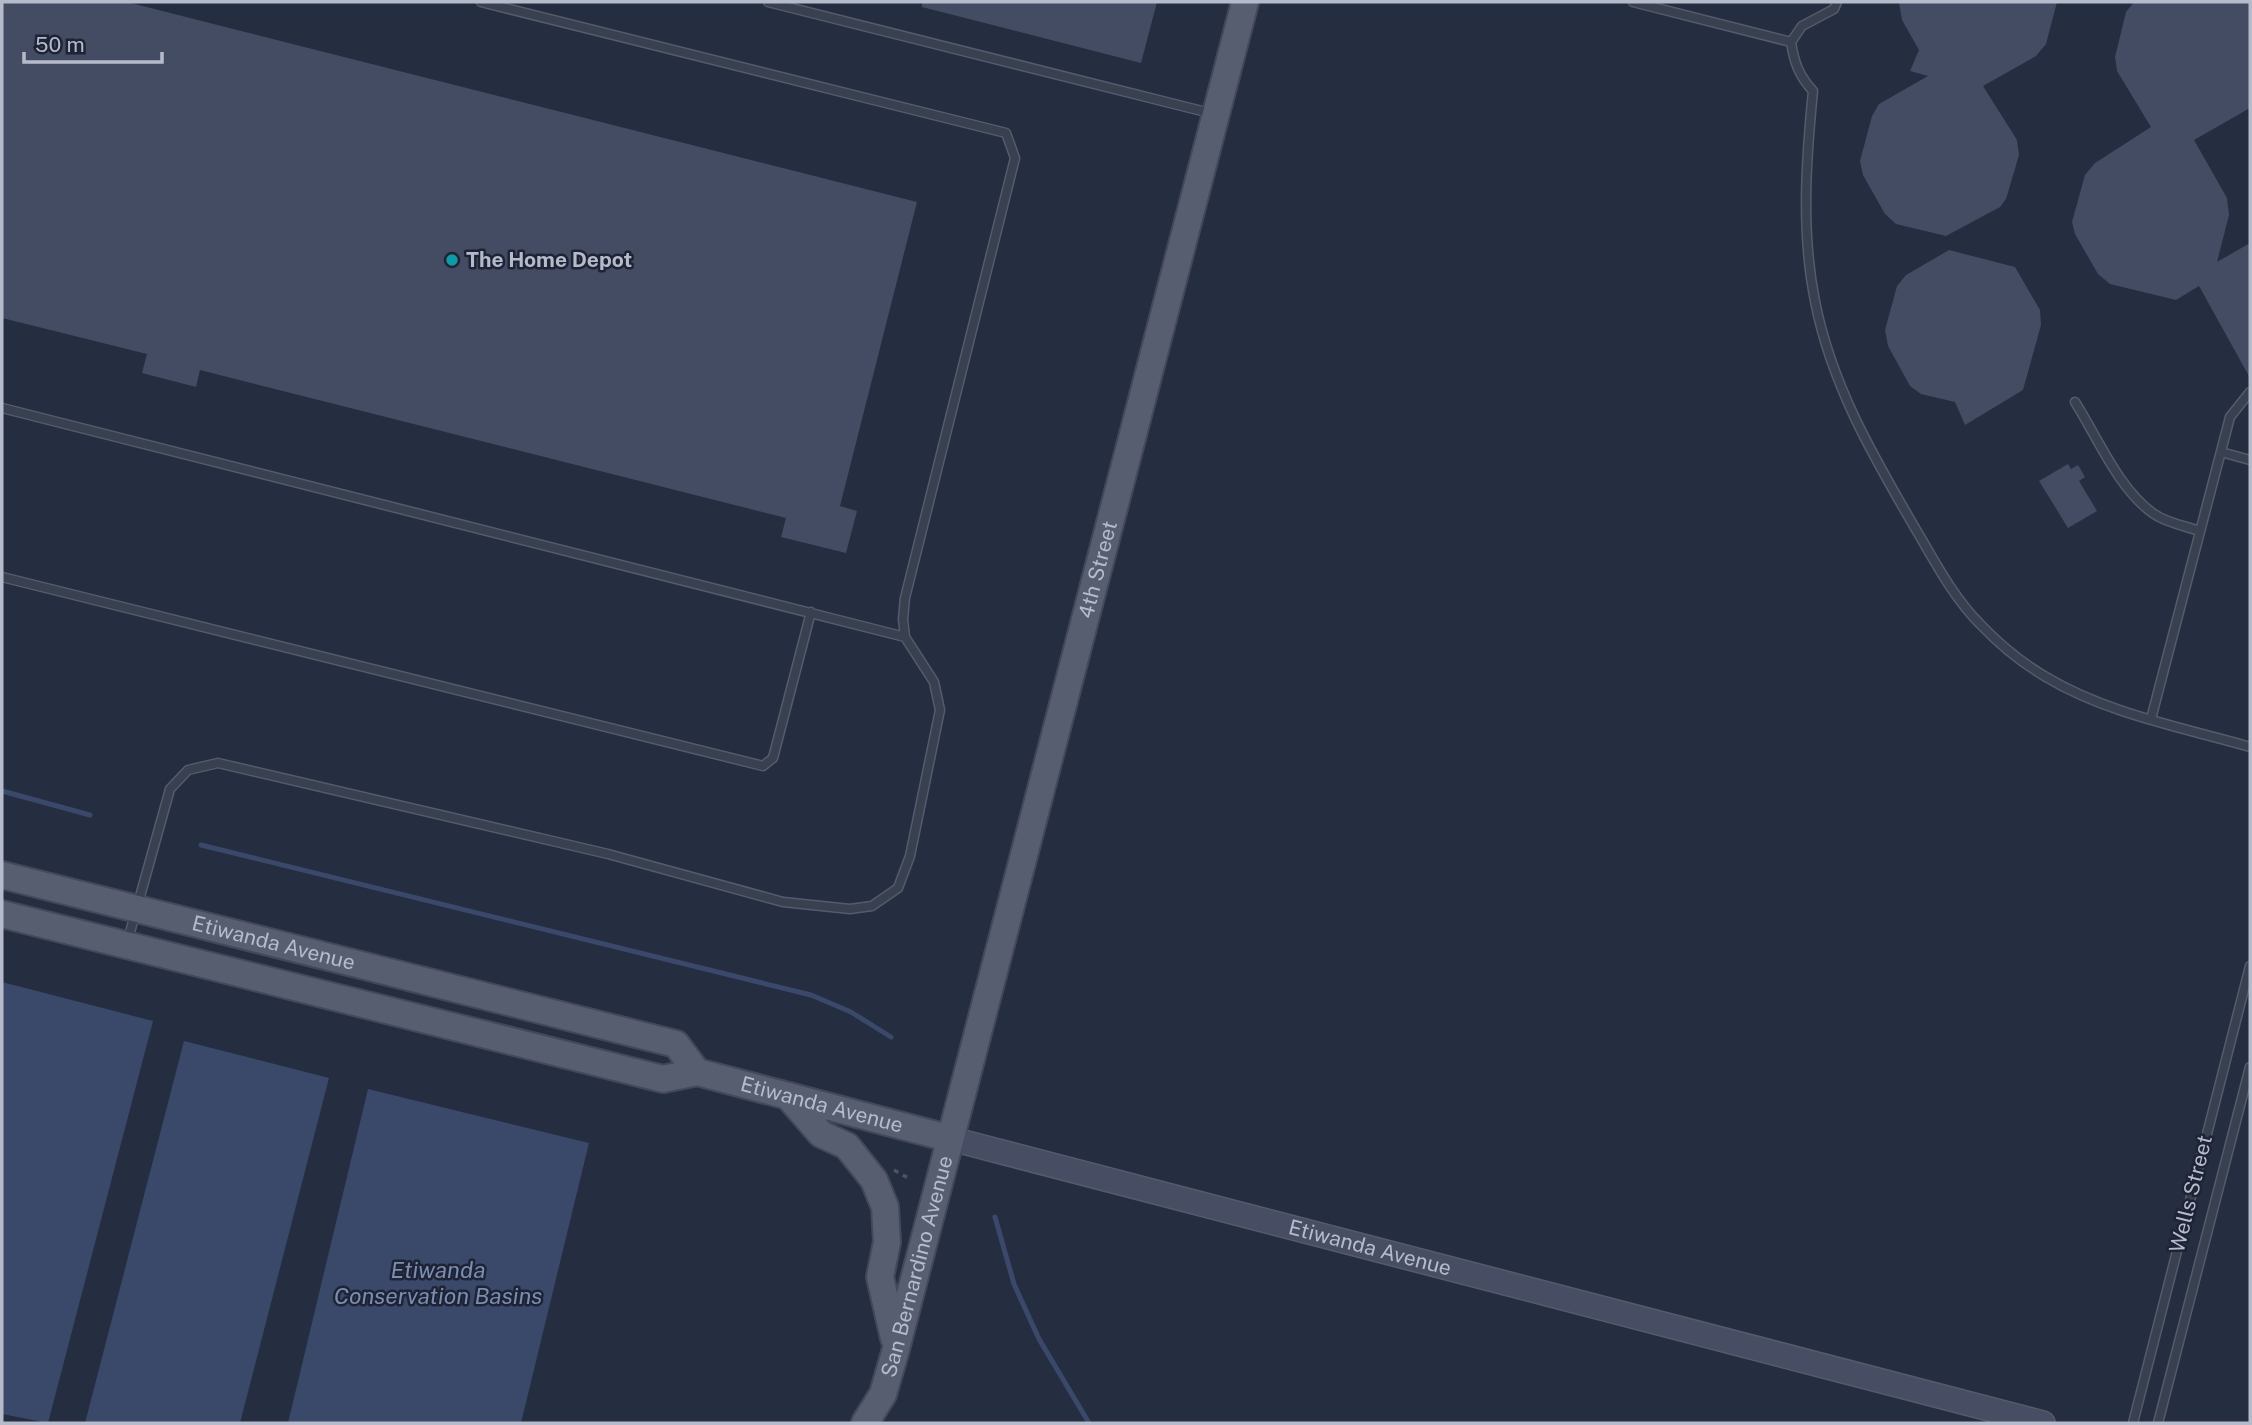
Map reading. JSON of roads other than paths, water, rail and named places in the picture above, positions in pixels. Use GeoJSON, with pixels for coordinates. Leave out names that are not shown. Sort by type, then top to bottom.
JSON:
{"type":"FeatureCollection","features":[{"type":"Feature","properties":{"kind":"main road","name":"4th Street"},"geometry":{"type":"LineString","coordinates":[[948,1138],[1245,2]]}},
{"type":"Feature","properties":{"kind":"main road","name":"Etiwanda Avenue"},"geometry":{"type":"LineString","coordinates":[[2,875],[676,1044],[697,1072]]}},
{"type":"Feature","properties":{"kind":"main road","name":"Etiwanda Avenue"},"geometry":{"type":"LineString","coordinates":[[2,914],[663,1079],[697,1072],[2043,1423]]}},
{"type":"Feature","properties":{"kind":"main road"},"geometry":{"type":"LineString","coordinates":[[788,1096],[821,1134],[847,1146],[874,1180],[880,1194],[885,1208],[887,1242],[880,1277],[895,1349]]}},
{"type":"Feature","properties":{"kind":"main road","name":"San Bernardino Avenue"},"geometry":{"type":"LineString","coordinates":[[865,1423],[883,1394],[948,1138]]}},
{"type":"Feature","properties":{"kind":"main road","name":"San Bernardino Avenue"},"geometry":{"type":"LineString","coordinates":[[883,1394],[886,1423]]}},
{"type":"Feature","properties":{"kind":"lane"},"geometry":{"type":"LineString","coordinates":[[126,946],[170,789],[188,770],[218,763],[608,854],[783,901],[850,909],[872,906],[898,888],[910,856],[940,710],[934,682],[905,637],[902,619],[905,598],[1015,158],[1006,133],[481,2]]}},
{"type":"Feature","properties":{"kind":"lane"},"geometry":{"type":"LineString","coordinates":[[768,2],[1216,114]]}},
{"type":"Feature","properties":{"kind":"lane"},"geometry":{"type":"LineString","coordinates":[[1633,2],[1791,42]]}},
{"type":"Feature","properties":{"kind":"lane"},"geometry":{"type":"LineString","coordinates":[[1837,2],[1834,9],[1802,26],[1791,42],[1793,60],[1802,79],[1813,90],[1806,187],[1815,302],[1846,401],[1872,456],[1945,578],[1979,623],[2013,654],[2045,677],[2110,708],[2250,747]]}},
{"type":"Feature","properties":{"kind":"lane"},"geometry":{"type":"LineString","coordinates":[[2151,719],[2230,417],[2250,392]]}},
{"type":"Feature","properties":{"kind":"lane"},"geometry":{"type":"LineString","coordinates":[[2075,402],[2120,480],[2135,498],[2170,522],[2200,531]]}},
{"type":"Feature","properties":{"kind":"lane"},"geometry":{"type":"LineString","coordinates":[[2240,407],[2250,405]]}},
{"type":"Feature","properties":{"kind":"lane"},"geometry":{"type":"LineString","coordinates":[[2,408],[905,637]]}},
{"type":"Feature","properties":{"kind":"lane"},"geometry":{"type":"LineString","coordinates":[[2221,452],[2250,460]]}},
{"type":"Feature","properties":{"kind":"lane"},"geometry":{"type":"LineString","coordinates":[[2,577],[763,766],[773,758],[811,612]]}},
{"type":"Feature","properties":{"kind":"lane","name":"Wells Street"},"geometry":{"type":"LineString","coordinates":[[2133,1423],[2250,965]]}},
{"type":"Feature","properties":{"kind":"lane","name":"Wells Street"},"geometry":{"type":"LineString","coordinates":[[2158,1423],[2250,1067]]}},
{"type":"Feature","properties":{"kind":"water"},"geometry":{"type":"Polygon","coordinates":[[[2,982],[153,1021],[48,1423],[2,1414],[2,982]]]}},
{"type":"Feature","properties":{"kind":"water","name":"Etiwanda Conservation Basins"},"geometry":{"type":"Polygon","coordinates":[[[184,1041],[329,1078],[240,1423],[85,1423],[184,1041]]]}},
{"type":"Feature","properties":{"kind":"water","name":"Etiwanda Conservation Basins"},"geometry":{"type":"Polygon","coordinates":[[[368,1089],[589,1143],[521,1423],[288,1423],[368,1089]]]}},
{"type":"Feature","properties":{"kind":"waterway"},"geometry":{"type":"LineString","coordinates":[[2,791],[90,815]]}},
{"type":"Feature","properties":{"kind":"waterway"},"geometry":{"type":"LineString","coordinates":[[201,845],[811,995],[851,1012],[891,1037]]}},
{"type":"Feature","properties":{"kind":"waterway"},"geometry":{"type":"LineString","coordinates":[[995,1217],[1014,1284],[1039,1339],[1089,1423]]}},
{"type":"Feature","properties":{"kind":"place","name":"The Home Depot"},"geometry":{"type":"Point","coordinates":[452,260]}}]}
